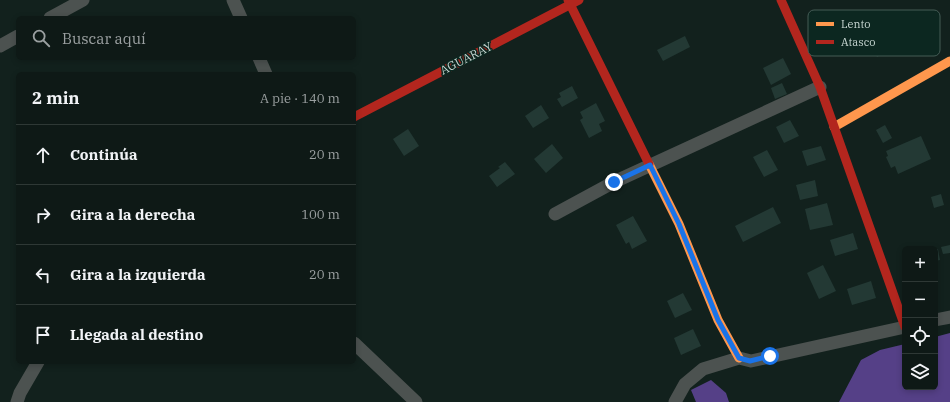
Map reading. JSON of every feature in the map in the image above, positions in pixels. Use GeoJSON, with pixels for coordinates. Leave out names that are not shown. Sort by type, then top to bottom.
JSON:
{"type":"FeatureCollection","features":[{"type":"Feature","properties":{"kind":"street"},"geometry":{"type":"LineString","coordinates":[[54,16],[83,0]]}},
{"type":"Feature","properties":{"kind":"street"},"geometry":{"type":"LineString","coordinates":[[234,0],[240,16]]}},
{"type":"Feature","properties":{"kind":"street"},"geometry":{"type":"LineString","coordinates":[[781,0],[820,87],[902,319]]}},
{"type":"Feature","properties":{"kind":"street"},"geometry":{"type":"LineString","coordinates":[[572,1],[679,224],[718,320],[739,358]]}},
{"type":"Feature","properties":{"kind":"street","name":"AGUARAY"},"geometry":{"type":"LineString","coordinates":[[356,115],[572,1]]}},
{"type":"Feature","properties":{"kind":"street"},"geometry":{"type":"LineString","coordinates":[[0,46],[16,37]]}},
{"type":"Feature","properties":{"kind":"street"},"geometry":{"type":"LineString","coordinates":[[260,60],[265,72]]}},
{"type":"Feature","properties":{"kind":"street"},"geometry":{"type":"LineString","coordinates":[[834,127],[950,62]]}},
{"type":"Feature","properties":{"kind":"street"},"geometry":{"type":"LineString","coordinates":[[555,214],[614,182],[820,87]]}},
{"type":"Feature","properties":{"kind":"street"},"geometry":{"type":"LineString","coordinates":[[938,319],[950,317]]}},
{"type":"Feature","properties":{"kind":"street"},"geometry":{"type":"LineString","coordinates":[[675,402],[685,384],[703,370],[739,358],[750,361],[902,328]]}},
{"type":"Feature","properties":{"kind":"street"},"geometry":{"type":"LineString","coordinates":[[356,345],[416,402]]}},
{"type":"Feature","properties":{"kind":"street"},"geometry":{"type":"LineString","coordinates":[[16,402],[37,364]]}},
{"type":"Feature","properties":{"kind":"shaded area"},"geometry":{"type":"Polygon","coordinates":[[[950,333],[950,402],[839,402],[861,360],[880,350],[902,345],[902,390],[938,390],[938,336],[950,333]]]}},
{"type":"Feature","properties":{"kind":"shaded area"},"geometry":{"type":"Polygon","coordinates":[[[711,380],[726,393],[729,402],[696,402],[691,390],[711,380]]]}},
{"type":"Feature","properties":{"kind":"building"},"geometry":{"type":"Polygon","coordinates":[[[685,36],[690,47],[663,61],[657,50],[685,36]]]}},
{"type":"Feature","properties":{"kind":"building"},"geometry":{"type":"Polygon","coordinates":[[[783,58],[791,74],[771,85],[763,68],[783,58]]]}},
{"type":"Feature","properties":{"kind":"building"},"geometry":{"type":"Polygon","coordinates":[[[782,83],[787,94],[775,99],[771,88],[782,83]]]}},
{"type":"Feature","properties":{"kind":"building"},"geometry":{"type":"Polygon","coordinates":[[[572,86],[578,98],[562,107],[557,99],[561,97],[559,93],[572,86]]]}},
{"type":"Feature","properties":{"kind":"building"},"geometry":{"type":"Polygon","coordinates":[[[596,103],[605,121],[599,124],[602,131],[589,138],[580,120],[583,118],[580,112],[596,103]]]}},
{"type":"Feature","properties":{"kind":"building"},"geometry":{"type":"Polygon","coordinates":[[[541,105],[549,118],[533,128],[525,116],[541,105]]]}},
{"type":"Feature","properties":{"kind":"building"},"geometry":{"type":"Polygon","coordinates":[[[790,120],[799,136],[784,143],[776,127],[790,120]]]}},
{"type":"Feature","properties":{"kind":"building"},"geometry":{"type":"Polygon","coordinates":[[[885,125],[892,138],[883,143],[876,130],[885,125]]]}},
{"type":"Feature","properties":{"kind":"building"},"geometry":{"type":"Polygon","coordinates":[[[408,129],[419,146],[404,156],[393,139],[408,129]]]}},
{"type":"Feature","properties":{"kind":"building"},"geometry":{"type":"Polygon","coordinates":[[[921,136],[931,159],[898,174],[895,166],[891,168],[886,157],[888,156],[886,151],[921,136]]]}},
{"type":"Feature","properties":{"kind":"building"},"geometry":{"type":"Polygon","coordinates":[[[552,144],[563,158],[546,173],[534,159],[552,144]]]}},
{"type":"Feature","properties":{"kind":"building"},"geometry":{"type":"Polygon","coordinates":[[[821,146],[826,160],[807,166],[802,151],[821,146]]]}},
{"type":"Feature","properties":{"kind":"building"},"geometry":{"type":"Polygon","coordinates":[[[767,150],[778,170],[764,177],[753,157],[767,150]]]}},
{"type":"Feature","properties":{"kind":"building"},"geometry":{"type":"Polygon","coordinates":[[[505,162],[515,174],[497,187],[489,176],[500,168],[498,167],[505,162]]]}},
{"type":"Feature","properties":{"kind":"building"},"geometry":{"type":"Polygon","coordinates":[[[815,180],[818,196],[800,200],[796,185],[815,180]]]}},
{"type":"Feature","properties":{"kind":"building"},"geometry":{"type":"Polygon","coordinates":[[[941,194],[944,205],[934,208],[931,197],[941,194]]]}},
{"type":"Feature","properties":{"kind":"building"},"geometry":{"type":"Polygon","coordinates":[[[827,203],[833,225],[810,230],[805,209],[827,203]]]}},
{"type":"Feature","properties":{"kind":"building"},"geometry":{"type":"Polygon","coordinates":[[[773,207],[781,223],[743,242],[735,226],[773,207]]]}},
{"type":"Feature","properties":{"kind":"building"},"geometry":{"type":"Polygon","coordinates":[[[633,216],[647,241],[632,249],[629,242],[626,244],[616,225],[633,216]]]}},
{"type":"Feature","properties":{"kind":"building"},"geometry":{"type":"Polygon","coordinates":[[[853,233],[858,249],[835,256],[830,240],[853,233]]]}},
{"type":"Feature","properties":{"kind":"building"},"geometry":{"type":"Polygon","coordinates":[[[950,245],[950,253],[943,254],[941,247],[950,245]]]}},
{"type":"Feature","properties":{"kind":"building"},"geometry":{"type":"Polygon","coordinates":[[[938,249],[940,260],[938,260],[938,249]]]}},
{"type":"Feature","properties":{"kind":"building"},"geometry":{"type":"Polygon","coordinates":[[[823,265],[836,291],[819,299],[807,273],[823,265]]]}},
{"type":"Feature","properties":{"kind":"building"},"geometry":{"type":"Polygon","coordinates":[[[871,281],[876,298],[852,305],[847,289],[871,281]]]}},
{"type":"Feature","properties":{"kind":"building"},"geometry":{"type":"Polygon","coordinates":[[[683,293],[692,310],[675,318],[667,301],[683,293]]]}},
{"type":"Feature","properties":{"kind":"building"},"geometry":{"type":"Polygon","coordinates":[[[693,329],[701,346],[681,355],[674,338],[693,329]]]}},
{"type":"Feature","properties":{"kind":"traffic: slow"},"geometry":{"type":"LineString","coordinates":[[834,127],[950,61]]}},
{"type":"Feature","properties":{"kind":"traffic: slow"},"geometry":{"type":"LineString","coordinates":[[649,164],[679,224],[718,320],[739,358]]}},
{"type":"Feature","properties":{"kind":"traffic: jam"},"geometry":{"type":"LineString","coordinates":[[568,0],[649,164]]}},
{"type":"Feature","properties":{"kind":"traffic: jam"},"geometry":{"type":"LineString","coordinates":[[356,116],[579,0]]}},
{"type":"Feature","properties":{"kind":"traffic: jam"},"geometry":{"type":"LineString","coordinates":[[781,0],[820,87],[902,319]]}},
{"type":"Feature","properties":{"kind":"route"},"geometry":{"type":"LineString","coordinates":[[614,182],[650,165],[679,224],[718,320],[739,358],[750,361],[770,356]]}}]}
